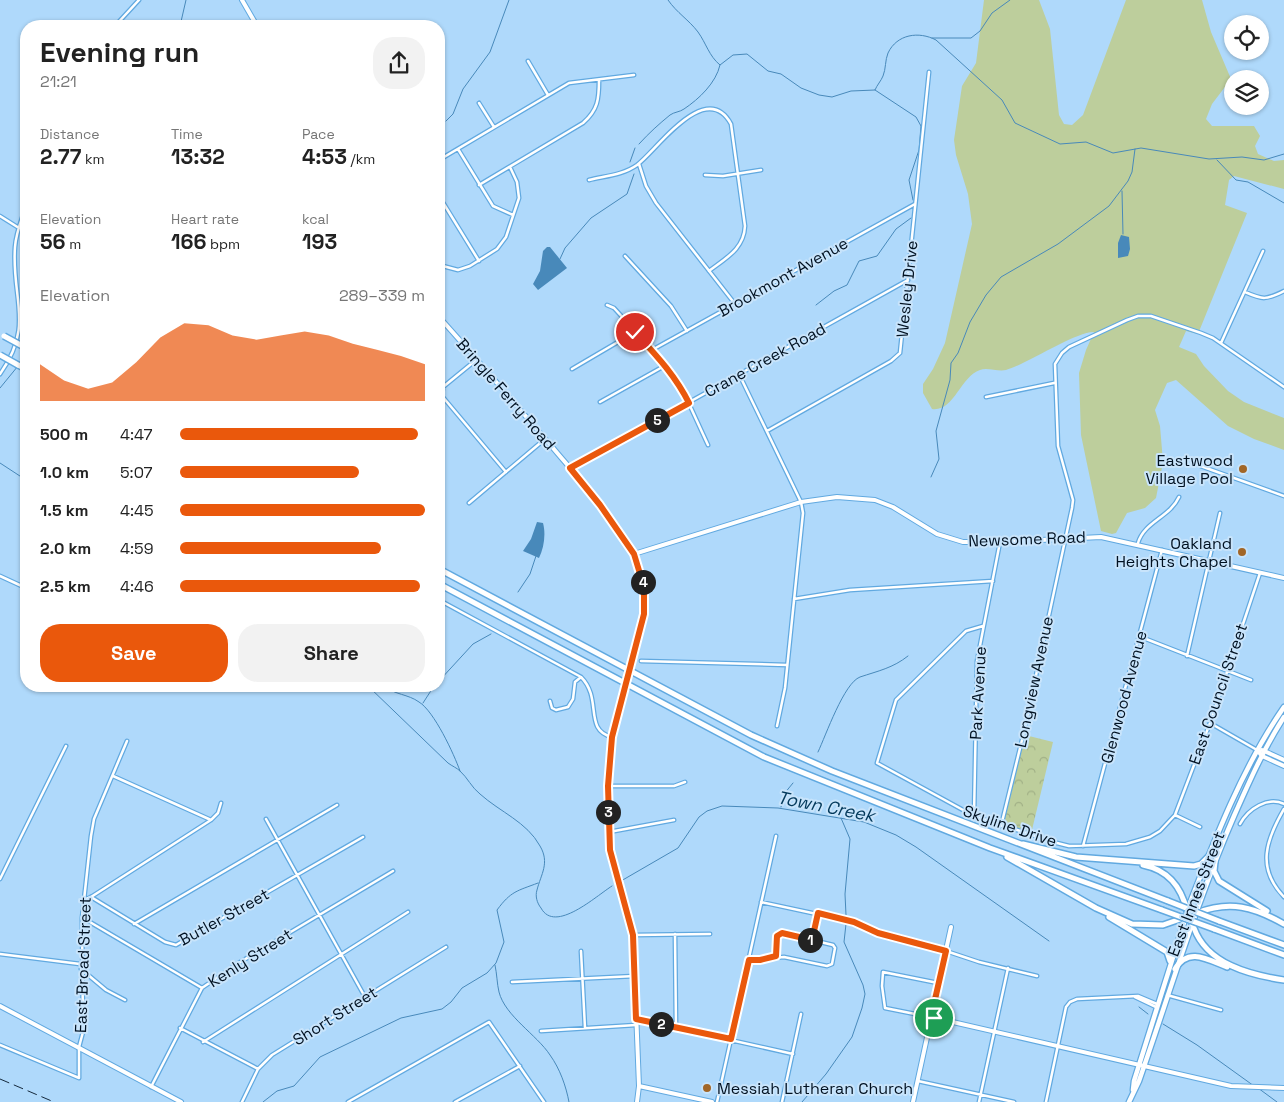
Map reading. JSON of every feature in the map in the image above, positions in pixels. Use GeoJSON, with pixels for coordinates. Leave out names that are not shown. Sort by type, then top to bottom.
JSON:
{"type":"FeatureCollection","features":[{"type":"Feature","properties":{"kind":"highway"},"geometry":{"type":"LineString","coordinates":[[2,335],[20,345]]}},
{"type":"Feature","properties":{"kind":"highway"},"geometry":{"type":"LineString","coordinates":[[0,355],[20,365]]}},
{"type":"Feature","properties":{"kind":"highway"},"geometry":{"type":"LineString","coordinates":[[445,572],[751,735],[832,771],[1006,840],[1284,945]]}},
{"type":"Feature","properties":{"kind":"highway"},"geometry":{"type":"LineString","coordinates":[[445,587],[764,757],[990,848],[1284,955]]}},
{"type":"Feature","properties":{"kind":"highway"},"geometry":{"type":"LineString","coordinates":[[1006,840],[1070,856],[1105,859],[1194,866],[1201,864],[1209,856]]}},
{"type":"Feature","properties":{"kind":"highway"},"geometry":{"type":"LineString","coordinates":[[990,848],[1086,902],[1121,920],[1137,925],[1160,926],[1217,906],[1242,906],[1256,910],[1284,923]]}},
{"type":"Feature","properties":{"kind":"highway"},"geometry":{"type":"LineString","coordinates":[[1105,859],[1147,866],[1163,872],[1179,887],[1200,941],[1213,955],[1232,966],[1263,976]]}},
{"type":"Feature","properties":{"kind":"highway"},"geometry":{"type":"LineString","coordinates":[[1215,862],[1214,871],[1219,881],[1284,923]]}},
{"type":"Feature","properties":{"kind":"highway"},"geometry":{"type":"LineString","coordinates":[[1086,902],[1167,952],[1170,961]]}},
{"type":"Feature","properties":{"kind":"highway"},"geometry":{"type":"LineString","coordinates":[[1175,969],[1183,959],[1193,955],[1263,976],[1284,980]]}},
{"type":"Feature","properties":{"kind":"main road","name":"East Innes Street"},"geometry":{"type":"LineString","coordinates":[[1129,1102],[1167,994],[1209,856],[1258,751],[1284,707]]}},
{"type":"Feature","properties":{"kind":"main road","name":"East Innes Street"},"geometry":{"type":"LineString","coordinates":[[1141,1066],[1156,1005],[1170,961],[1263,754],[1284,718]]}},
{"type":"Feature","properties":{"kind":"street"},"geometry":{"type":"LineString","coordinates":[[121,20],[139,0]]}},
{"type":"Feature","properties":{"kind":"street"},"geometry":{"type":"LineString","coordinates":[[242,0],[254,20]]}},
{"type":"Feature","properties":{"kind":"street"},"geometry":{"type":"LineString","coordinates":[[528,62],[548,94]]}},
{"type":"Feature","properties":{"kind":"street","name":"Wesley Drive"},"geometry":{"type":"LineString","coordinates":[[767,431],[897,356],[901,348],[929,72]]}},
{"type":"Feature","properties":{"kind":"street"},"geometry":{"type":"LineString","coordinates":[[445,157],[569,83],[634,75]]}},
{"type":"Feature","properties":{"kind":"street"},"geometry":{"type":"LineString","coordinates":[[479,185],[583,123],[593,114],[599,98],[599,80]]}},
{"type":"Feature","properties":{"kind":"street"},"geometry":{"type":"LineString","coordinates":[[479,103],[494,127]]}},
{"type":"Feature","properties":{"kind":"street"},"geometry":{"type":"LineString","coordinates":[[588,180],[622,172],[638,164],[674,127],[707,109],[720,112],[726,116],[731,124],[744,236],[736,251],[709,271]]}},
{"type":"Feature","properties":{"kind":"street"},"geometry":{"type":"LineString","coordinates":[[458,149],[493,206],[513,215]]}},
{"type":"Feature","properties":{"kind":"street"},"geometry":{"type":"LineString","coordinates":[[638,164],[646,186],[656,203],[735,304]]}},
{"type":"Feature","properties":{"kind":"street"},"geometry":{"type":"LineString","coordinates":[[445,267],[458,270],[479,260],[497,249],[506,237],[519,198],[517,182],[509,167]]}},
{"type":"Feature","properties":{"kind":"street"},"geometry":{"type":"LineString","coordinates":[[705,175],[723,176],[761,170]]}},
{"type":"Feature","properties":{"kind":"street","name":"Brookmont Avenue"},"geometry":{"type":"LineString","coordinates":[[652,350],[915,204]]}},
{"type":"Feature","properties":{"kind":"street"},"geometry":{"type":"LineString","coordinates":[[445,206],[479,260]]}},
{"type":"Feature","properties":{"kind":"street"},"geometry":{"type":"LineString","coordinates":[[0,216],[18,228]]}},
{"type":"Feature","properties":{"kind":"street"},"geometry":{"type":"LineString","coordinates":[[1,372],[13,351],[20,327],[15,248],[20,222]]}},
{"type":"Feature","properties":{"kind":"street"},"geometry":{"type":"LineString","coordinates":[[1221,344],[1263,251]]}},
{"type":"Feature","properties":{"kind":"street"},"geometry":{"type":"LineString","coordinates":[[625,256],[671,306],[687,331]]}},
{"type":"Feature","properties":{"kind":"street","name":"Crane Creek Road"},"geometry":{"type":"LineString","coordinates":[[570,468],[908,280]]}},
{"type":"Feature","properties":{"kind":"street"},"geometry":{"type":"LineString","coordinates":[[1245,292],[1257,298],[1268,299],[1284,291]]}},
{"type":"Feature","properties":{"kind":"street"},"geometry":{"type":"LineString","coordinates":[[606,305],[614,308],[679,382],[708,444]]}},
{"type":"Feature","properties":{"kind":"street","name":"Longview Avenue"},"geometry":{"type":"LineString","coordinates":[[1001,826],[1066,537],[1072,500],[1058,446],[1054,383],[1055,364],[1062,352],[1138,316],[1151,316],[1201,333],[1221,344],[1284,387]]}},
{"type":"Feature","properties":{"kind":"street","name":"Bringle Ferry Road"},"geometry":{"type":"LineString","coordinates":[[445,324],[600,505],[634,554],[641,573],[645,594],[644,614],[612,737],[608,786],[608,832],[612,863],[633,935],[639,1086],[637,1102]]}},
{"type":"Feature","properties":{"kind":"street"},"geometry":{"type":"LineString","coordinates":[[572,370],[635,332]]}},
{"type":"Feature","properties":{"kind":"street"},"geometry":{"type":"LineString","coordinates":[[445,385],[477,359]]}},
{"type":"Feature","properties":{"kind":"street"},"geometry":{"type":"LineString","coordinates":[[600,402],[666,365]]}},
{"type":"Feature","properties":{"kind":"street"},"geometry":{"type":"LineString","coordinates":[[739,374],[801,502],[803,520],[785,688],[777,726]]}},
{"type":"Feature","properties":{"kind":"street"},"geometry":{"type":"LineString","coordinates":[[986,396],[1054,383]]}},
{"type":"Feature","properties":{"kind":"street"},"geometry":{"type":"LineString","coordinates":[[445,401],[506,472]]}},
{"type":"Feature","properties":{"kind":"street"},"geometry":{"type":"LineString","coordinates":[[469,503],[545,439]]}},
{"type":"Feature","properties":{"kind":"street"},"geometry":{"type":"LineString","coordinates":[[1196,464],[1284,496]]}},
{"type":"Feature","properties":{"kind":"street","name":"Newsome Road"},"geometry":{"type":"LineString","coordinates":[[634,554],[801,502],[832,497],[870,499],[893,507],[950,539],[968,542],[1000,542],[1066,537],[1101,537],[1138,543],[1284,578]]}},
{"type":"Feature","properties":{"kind":"street"},"geometry":{"type":"LineString","coordinates":[[1138,543],[1143,530],[1175,505],[1178,497]]}},
{"type":"Feature","properties":{"kind":"street"},"geometry":{"type":"LineString","coordinates":[[1187,656],[1220,513]]}},
{"type":"Feature","properties":{"kind":"street","name":"Park Avenue"},"geometry":{"type":"LineString","coordinates":[[974,816],[977,661],[1000,542]]}},
{"type":"Feature","properties":{"kind":"street","name":"Glenwood Avenue"},"geometry":{"type":"LineString","coordinates":[[1083,846],[1162,549]]}},
{"type":"Feature","properties":{"kind":"street","name":"East Council Street"},"geometry":{"type":"LineString","coordinates":[[1175,815],[1210,723],[1260,572]]}},
{"type":"Feature","properties":{"kind":"street"},"geometry":{"type":"LineString","coordinates":[[0,576],[20,585]]}},
{"type":"Feature","properties":{"kind":"street"},"geometry":{"type":"LineString","coordinates":[[794,599],[850,590],[993,582]]}},
{"type":"Feature","properties":{"kind":"street"},"geometry":{"type":"LineString","coordinates":[[445,603],[581,677],[591,690],[597,728],[603,735],[612,737]]}},
{"type":"Feature","properties":{"kind":"street","name":"Skyline Drive"},"geometry":{"type":"LineString","coordinates":[[983,626],[966,631],[896,700],[877,763],[974,816],[1057,843],[1083,846],[1137,842],[1160,831],[1175,815]]}},
{"type":"Feature","properties":{"kind":"street"},"geometry":{"type":"LineString","coordinates":[[1140,636],[1251,680]]}},
{"type":"Feature","properties":{"kind":"street"},"geometry":{"type":"LineString","coordinates":[[641,661],[787,664]]}},
{"type":"Feature","properties":{"kind":"street"},"geometry":{"type":"LineString","coordinates":[[550,701],[552,708],[556,710],[568,707],[573,699],[575,682],[581,677]]}},
{"type":"Feature","properties":{"kind":"street"},"geometry":{"type":"LineString","coordinates":[[1210,723],[1284,766]]}},
{"type":"Feature","properties":{"kind":"street","name":"East Broad Street"},"geometry":{"type":"LineString","coordinates":[[0,1044],[79,1078],[79,1046],[83,1032],[82,918],[94,820],[127,741]]}},
{"type":"Feature","properties":{"kind":"street"},"geometry":{"type":"LineString","coordinates":[[0,879],[66,746]]}},
{"type":"Feature","properties":{"kind":"street"},"geometry":{"type":"LineString","coordinates":[[1263,754],[1284,760]]}},
{"type":"Feature","properties":{"kind":"street"},"geometry":{"type":"LineString","coordinates":[[113,776],[211,820]]}},
{"type":"Feature","properties":{"kind":"street"},"geometry":{"type":"LineString","coordinates":[[608,786],[674,786],[685,782]]}},
{"type":"Feature","properties":{"kind":"street"},"geometry":{"type":"LineString","coordinates":[[1240,824],[1246,816],[1265,802],[1276,801],[1284,804]]}},
{"type":"Feature","properties":{"kind":"street"},"geometry":{"type":"LineString","coordinates":[[84,900],[92,897],[211,820],[218,813],[221,803]]}},
{"type":"Feature","properties":{"kind":"street"},"geometry":{"type":"LineString","coordinates":[[134,924],[337,804]]}},
{"type":"Feature","properties":{"kind":"street"},"geometry":{"type":"LineString","coordinates":[[1284,809],[1269,837],[1267,854],[1271,879],[1284,897]]}},
{"type":"Feature","properties":{"kind":"street"},"geometry":{"type":"LineString","coordinates":[[1175,815],[1200,827]]}},
{"type":"Feature","properties":{"kind":"street"},"geometry":{"type":"LineString","coordinates":[[266,819],[365,997]]}},
{"type":"Feature","properties":{"kind":"street"},"geometry":{"type":"LineString","coordinates":[[608,832],[674,820]]}},
{"type":"Feature","properties":{"kind":"street"},"geometry":{"type":"LineString","coordinates":[[718,1102],[776,836]]}},
{"type":"Feature","properties":{"kind":"street","name":"Butler Street"},"geometry":{"type":"LineString","coordinates":[[92,897],[165,942],[176,945],[363,837]]}},
{"type":"Feature","properties":{"kind":"street","name":"Kenly Street"},"geometry":{"type":"LineString","coordinates":[[151,1087],[202,988],[237,964],[393,871]]}},
{"type":"Feature","properties":{"kind":"street"},"geometry":{"type":"LineString","coordinates":[[761,902],[854,922],[878,933],[979,962],[1037,976]]}},
{"type":"Feature","properties":{"kind":"street"},"geometry":{"type":"LineString","coordinates":[[203,1042],[408,912]]}},
{"type":"Feature","properties":{"kind":"street"},"geometry":{"type":"LineString","coordinates":[[812,940],[818,913]]}},
{"type":"Feature","properties":{"kind":"street"},"geometry":{"type":"LineString","coordinates":[[82,918],[147,954],[202,988]]}},
{"type":"Feature","properties":{"kind":"street"},"geometry":{"type":"LineString","coordinates":[[913,1102],[951,927]]}},
{"type":"Feature","properties":{"kind":"street"},"geometry":{"type":"LineString","coordinates":[[749,960],[760,960],[776,956],[827,966],[832,964],[835,948],[833,945],[782,933],[777,936],[776,956]]}},
{"type":"Feature","properties":{"kind":"street"},"geometry":{"type":"LineString","coordinates":[[674,934],[676,1028]]}},
{"type":"Feature","properties":{"kind":"street"},"geometry":{"type":"LineString","coordinates":[[633,935],[710,934]]}},
{"type":"Feature","properties":{"kind":"street","name":"Short Street"},"geometry":{"type":"LineString","coordinates":[[242,1102],[258,1069],[272,1055],[446,947]]}},
{"type":"Feature","properties":{"kind":"street"},"geometry":{"type":"LineString","coordinates":[[581,951],[585,1028]]}},
{"type":"Feature","properties":{"kind":"street"},"geometry":{"type":"LineString","coordinates":[[0,954],[81,964]]}},
{"type":"Feature","properties":{"kind":"street"},"geometry":{"type":"LineString","coordinates":[[979,1102],[1008,968]]}},
{"type":"Feature","properties":{"kind":"street"},"geometry":{"type":"LineString","coordinates":[[81,969],[106,990],[124,1000]]}},
{"type":"Feature","properties":{"kind":"street"},"geometry":{"type":"LineString","coordinates":[[938,983],[883,972],[882,986],[885,1008],[1242,1088],[1283,1088]]}},
{"type":"Feature","properties":{"kind":"street"},"geometry":{"type":"LineString","coordinates":[[512,982],[635,976]]}},
{"type":"Feature","properties":{"kind":"street"},"geometry":{"type":"LineString","coordinates":[[1167,994],[1221,1010]]}},
{"type":"Feature","properties":{"kind":"street"},"geometry":{"type":"LineString","coordinates":[[1046,1102],[1066,1007],[1070,1002],[1077,999],[1135,997],[1156,1005]]}},
{"type":"Feature","properties":{"kind":"street"},"geometry":{"type":"LineString","coordinates":[[0,1006],[79,1046],[181,1102]]}},
{"type":"Feature","properties":{"kind":"street"},"geometry":{"type":"LineString","coordinates":[[782,1102],[802,1014]]}},
{"type":"Feature","properties":{"kind":"street"},"geometry":{"type":"LineString","coordinates":[[636,1019],[793,1054]]}},
{"type":"Feature","properties":{"kind":"street"},"geometry":{"type":"LineString","coordinates":[[348,1102],[489,1022],[544,1102]]}},
{"type":"Feature","properties":{"kind":"street"},"geometry":{"type":"LineString","coordinates":[[541,1031],[636,1025]]}},
{"type":"Feature","properties":{"kind":"street"},"geometry":{"type":"LineString","coordinates":[[180,1028],[203,1042],[258,1069]]}},
{"type":"Feature","properties":{"kind":"street"},"geometry":{"type":"LineString","coordinates":[[455,1102],[520,1066]]}},
{"type":"Feature","properties":{"kind":"street"},"geometry":{"type":"LineString","coordinates":[[917,1081],[1014,1102]]}},
{"type":"Feature","properties":{"kind":"street"},"geometry":{"type":"LineString","coordinates":[[639,1086],[712,1102]]}},
{"type":"Feature","properties":{"kind":"green space"},"geometry":{"type":"Polygon","coordinates":[[[984,0],[1039,0],[1050,29],[1059,115],[1064,124],[1072,125],[1083,115],[1126,0],[1202,0],[1211,32],[1227,70],[1224,70],[1224,88],[1212,104],[1206,119],[1212,126],[1254,126],[1260,136],[1255,146],[1258,154],[1274,161],[1284,160],[1284,189],[1234,176],[1229,180],[1225,205],[1247,213],[1198,334],[1186,331],[1179,347],[1196,354],[1204,366],[1228,391],[1244,402],[1284,418],[1284,450],[1254,439],[1228,426],[1176,380],[1167,383],[1155,410],[1160,426],[1163,462],[1156,498],[1145,508],[1127,513],[1116,533],[1112,534],[1101,531],[1081,435],[1079,373],[1094,332],[1086,333],[1064,342],[1006,370],[980,370],[967,379],[952,400],[946,405],[932,409],[923,393],[923,384],[933,369],[945,343],[972,224],[968,194],[956,155],[954,140],[962,86],[976,63],[984,0]]]}},
{"type":"Feature","properties":{"kind":"green space"},"geometry":{"type":"Polygon","coordinates":[[[1025,735],[1053,742],[1031,834],[1003,824],[1025,735]]]}},
{"type":"Feature","properties":{"kind":"water"},"geometry":{"type":"Polygon","coordinates":[[[1121,235],[1129,237],[1130,249],[1128,256],[1118,258],[1118,243],[1121,235]]]}},
{"type":"Feature","properties":{"kind":"water"},"geometry":{"type":"Polygon","coordinates":[[[550,247],[567,268],[538,290],[533,284],[540,271],[543,251],[550,247]]]}},
{"type":"Feature","properties":{"kind":"water"},"geometry":{"type":"Polygon","coordinates":[[[537,522],[543,523],[544,532],[539,558],[523,551],[531,539],[537,522]]]}},
{"type":"Feature","properties":{"kind":"waterway"},"geometry":{"type":"LineString","coordinates":[[181,20],[186,0]]}},
{"type":"Feature","properties":{"kind":"waterway"},"geometry":{"type":"LineString","coordinates":[[446,121],[453,114],[463,89],[490,52],[509,0]]}},
{"type":"Feature","properties":{"kind":"waterway"},"geometry":{"type":"LineString","coordinates":[[668,0],[698,32],[710,54],[720,65],[733,55],[747,54],[768,71],[781,74],[801,88],[819,95],[832,97],[851,91],[875,90],[883,76],[887,56],[892,47],[903,38],[916,35],[936,40],[1002,100],[1015,123],[1060,144],[1086,142],[1113,153],[1141,148],[1209,159],[1242,157],[1264,160],[1284,154]]}},
{"type":"Feature","properties":{"kind":"waterway"},"geometry":{"type":"LineString","coordinates":[[932,38],[971,38],[980,31],[992,13],[1010,0]]}},
{"type":"Feature","properties":{"kind":"waterway"},"geometry":{"type":"LineString","coordinates":[[639,144],[670,115],[684,109],[701,95],[715,78],[720,65]]}},
{"type":"Feature","properties":{"kind":"waterway"},"geometry":{"type":"LineString","coordinates":[[875,90],[916,117],[921,126],[919,150],[909,180],[913,200]]}},
{"type":"Feature","properties":{"kind":"waterway"},"geometry":{"type":"LineString","coordinates":[[630,162],[635,148]]}},
{"type":"Feature","properties":{"kind":"waterway"},"geometry":{"type":"LineString","coordinates":[[931,477],[939,459],[936,431],[950,380],[951,363],[958,353],[970,322],[986,295],[1001,277],[1058,244],[1109,206],[1128,181],[1132,172],[1135,149]]}},
{"type":"Feature","properties":{"kind":"waterway"},"geometry":{"type":"LineString","coordinates":[[1217,160],[1236,180],[1248,182],[1284,203]]}},
{"type":"Feature","properties":{"kind":"waterway"},"geometry":{"type":"LineString","coordinates":[[560,259],[565,248],[591,218],[627,194],[634,174]]}},
{"type":"Feature","properties":{"kind":"waterway"},"geometry":{"type":"LineString","coordinates":[[1122,191],[1123,234]]}},
{"type":"Feature","properties":{"kind":"waterway"},"geometry":{"type":"LineString","coordinates":[[816,305],[834,291],[847,285],[859,261],[877,256],[896,229],[911,218]]}},
{"type":"Feature","properties":{"kind":"waterway"},"geometry":{"type":"LineString","coordinates":[[0,388],[18,366]]}},
{"type":"Feature","properties":{"kind":"waterway","name":"Town Creek"},"geometry":{"type":"LineString","coordinates":[[0,463],[20,476]]}},
{"type":"Feature","properties":{"kind":"waterway"},"geometry":{"type":"LineString","coordinates":[[518,592],[530,574],[536,556]]}},
{"type":"Feature","properties":{"kind":"waterway"},"geometry":{"type":"LineString","coordinates":[[445,674],[473,644],[491,634]]}},
{"type":"Feature","properties":{"kind":"waterway"},"geometry":{"type":"LineString","coordinates":[[818,752],[842,699],[854,681],[891,666],[908,656]]}},
{"type":"Feature","properties":{"kind":"waterway","name":"Town Creek"},"geometry":{"type":"LineString","coordinates":[[374,692],[448,763],[460,771],[477,792],[521,824],[535,838],[543,852],[544,858],[536,897],[537,902],[547,915],[556,917],[565,915],[586,904],[612,886]]}},
{"type":"Feature","properties":{"kind":"waterway"},"geometry":{"type":"LineString","coordinates":[[396,692],[415,699],[431,714],[443,734],[460,771]]}},
{"type":"Feature","properties":{"kind":"waterway"},"geometry":{"type":"LineString","coordinates":[[423,703],[430,692]]}},
{"type":"Feature","properties":{"kind":"waterway"},"geometry":{"type":"LineString","coordinates":[[781,807],[784,794],[793,783]]}},
{"type":"Feature","properties":{"kind":"waterway","name":"Town Creek"},"geometry":{"type":"LineString","coordinates":[[621,881],[678,848],[699,817],[707,811],[722,806],[778,808],[864,822],[896,835],[916,847],[1049,941]]}},
{"type":"Feature","properties":{"kind":"waterway"},"geometry":{"type":"LineString","coordinates":[[841,818],[850,839],[845,894],[846,915]]}},
{"type":"Feature","properties":{"kind":"waterway"},"geometry":{"type":"LineString","coordinates":[[263,1102],[277,1091],[294,1086],[320,1057],[401,1018],[442,1009],[451,1002],[462,988],[487,973],[496,963],[504,942],[497,910],[515,892],[538,883]]}},
{"type":"Feature","properties":{"kind":"waterway"},"geometry":{"type":"LineString","coordinates":[[802,1102],[826,1074],[852,1037],[862,1008],[865,994],[863,985],[844,942],[846,924]]}},
{"type":"Feature","properties":{"kind":"waterway"},"geometry":{"type":"LineString","coordinates":[[495,965],[498,989],[502,1001],[514,1017],[554,1060],[569,1102]]}},
{"type":"Feature","properties":{"kind":"waterway","name":"Town Creek"},"geometry":{"type":"LineString","coordinates":[[1139,1007],[1148,1014]]}},
{"type":"Feature","properties":{"kind":"waterway","name":"Town Creek"},"geometry":{"type":"LineString","coordinates":[[1163,1024],[1197,1045],[1254,1086]]}},
{"type":"Feature","properties":{"kind":"waterway","name":"Town Creek"},"geometry":{"type":"LineString","coordinates":[[1258,1088],[1277,1102]]}},
{"type":"Feature","properties":{"kind":"railway"},"geometry":{"type":"LineString","coordinates":[[0,1079],[54,1102]]}},
{"type":"Feature","properties":{"kind":"place","name":"Eastwood Village Pool"},"geometry":{"type":"Point","coordinates":[1243,469]}},
{"type":"Feature","properties":{"kind":"place","name":"Oakland Heights Chapel"},"geometry":{"type":"Point","coordinates":[1242,552]}},
{"type":"Feature","properties":{"kind":"place","name":"Messiah Lutheran Church"},"geometry":{"type":"Point","coordinates":[707,1088]}},
{"type":"Feature","properties":{"kind":"route"},"geometry":{"type":"LineString","coordinates":[[635,332],[679,382],[689,403],[570,468],[600,505],[634,554],[641,573],[645,594],[644,614],[640,633],[612,737],[608,786],[608,832],[612,863],[633,935],[636,1019],[731,1039],[749,960],[760,960],[776,956],[777,936],[782,933],[812,940],[818,913],[854,922],[878,933],[946,951],[931,1017],[934,1018]]}}]}
